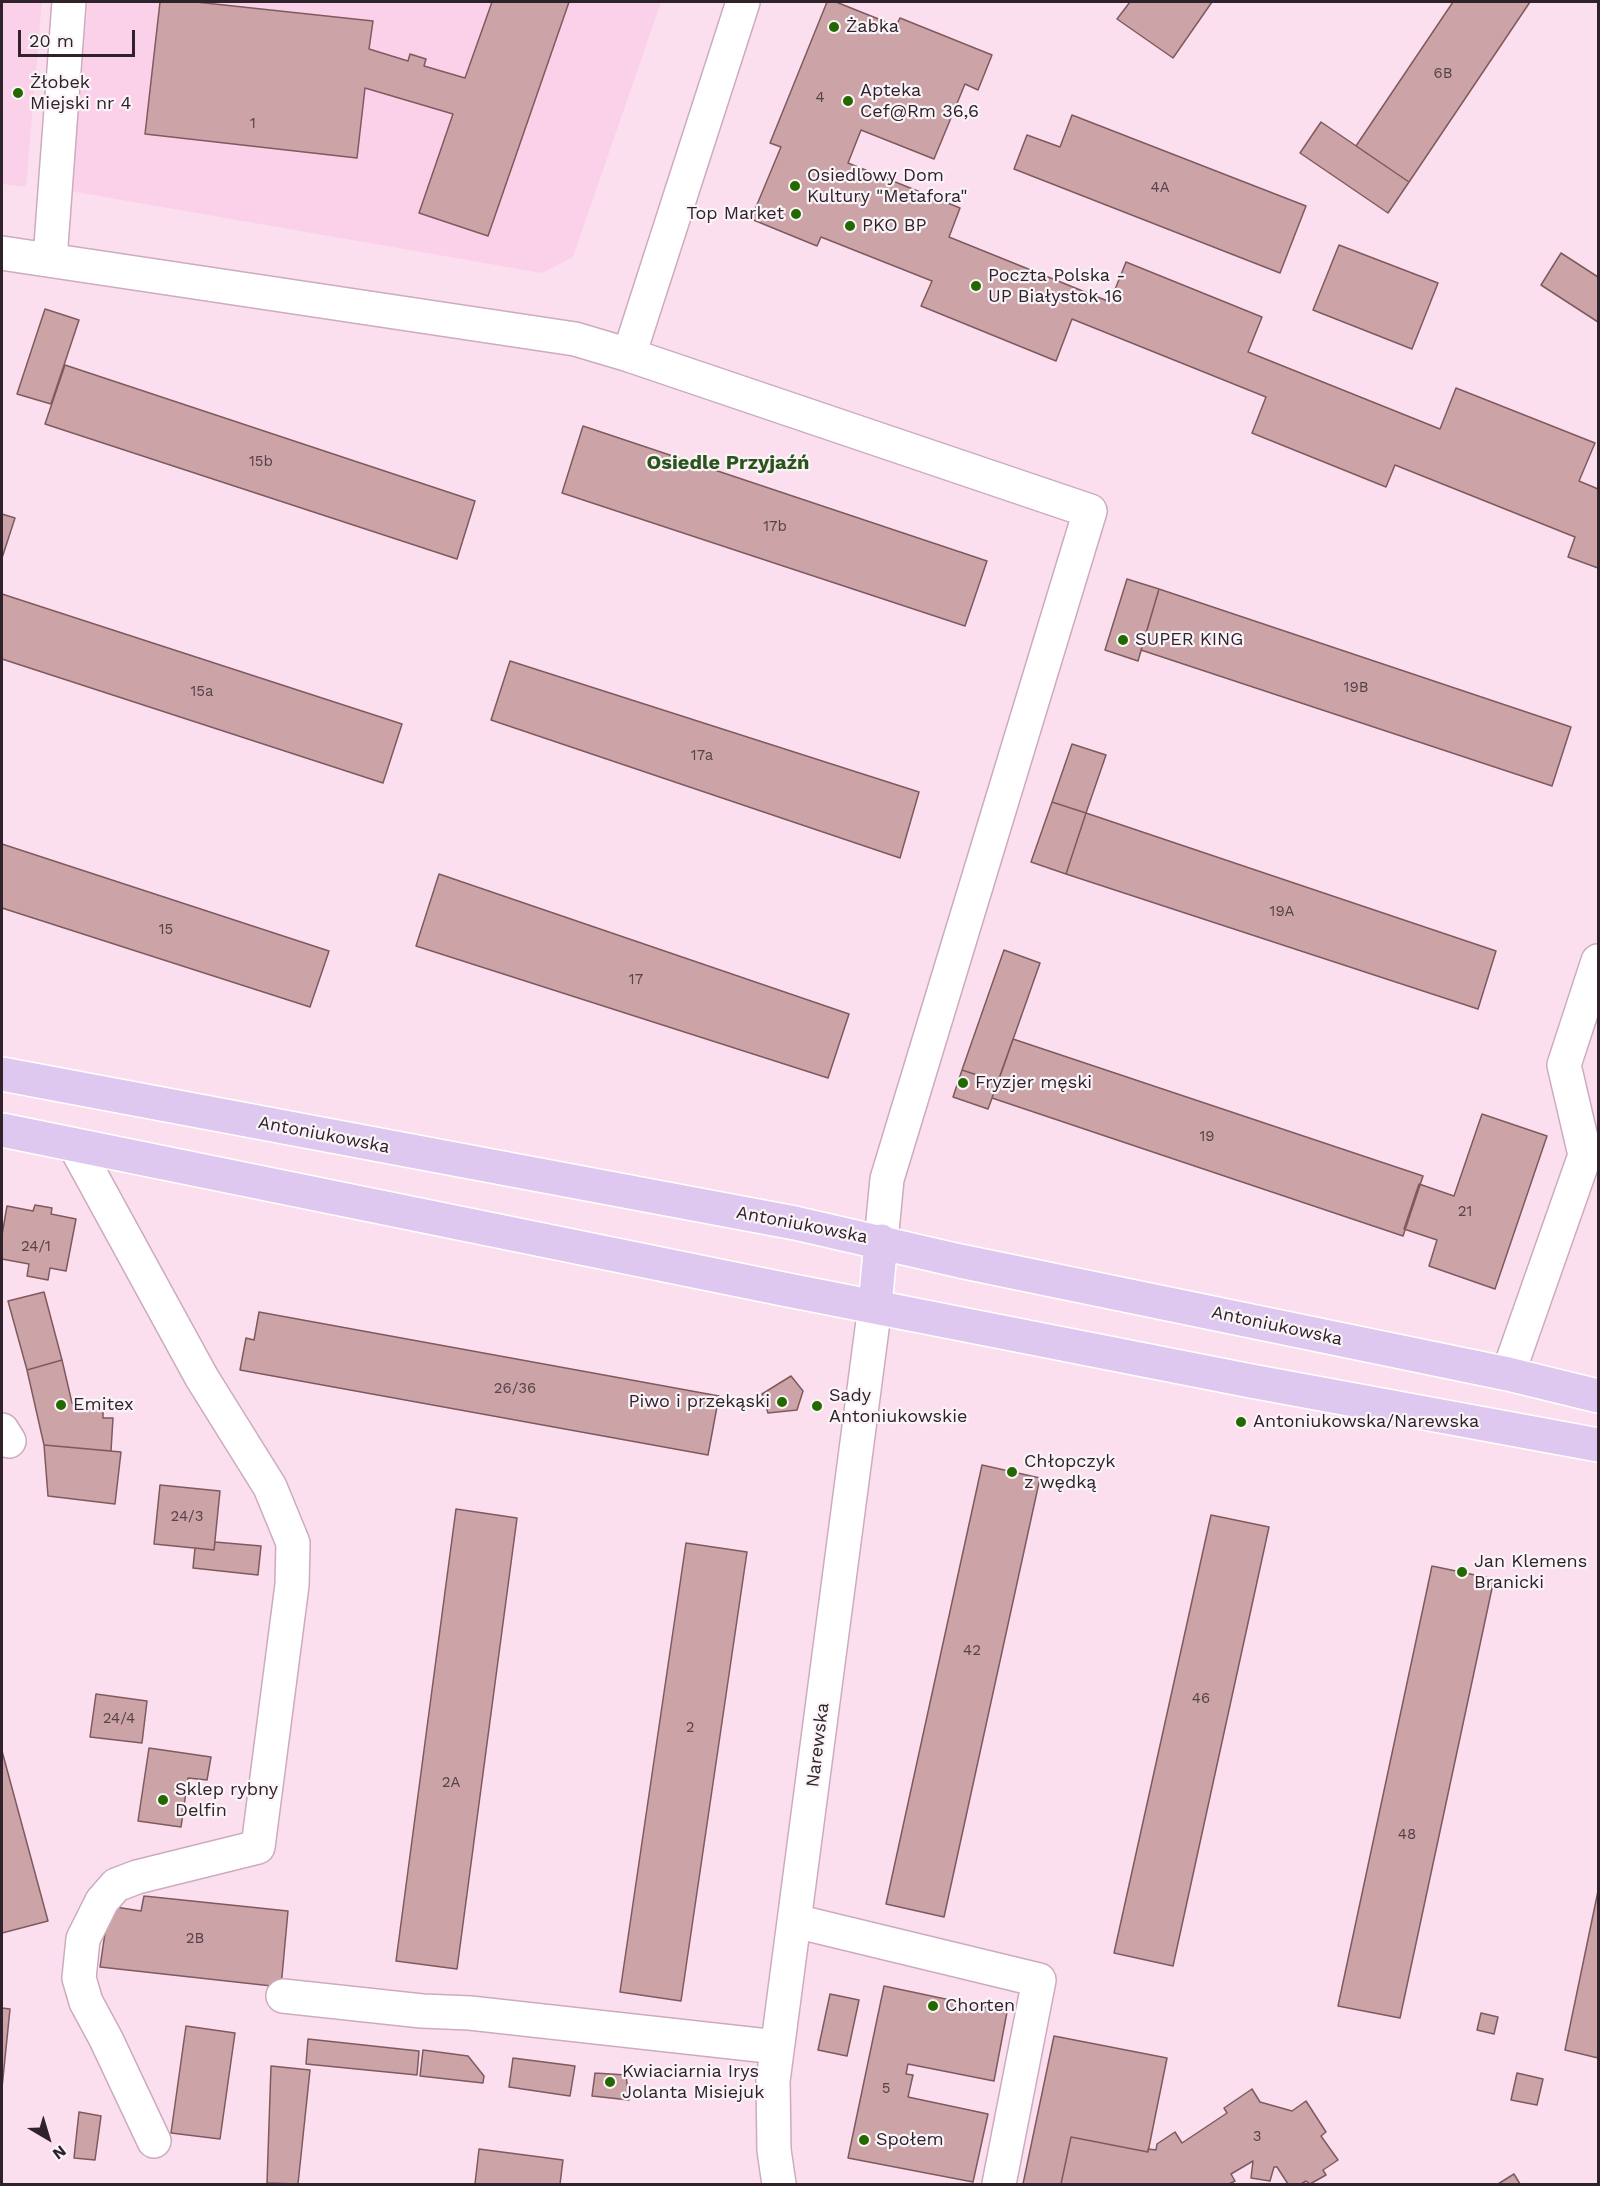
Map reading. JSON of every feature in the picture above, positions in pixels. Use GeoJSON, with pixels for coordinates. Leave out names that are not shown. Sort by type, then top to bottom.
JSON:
{"type":"FeatureCollection","features":[{"type":"Feature","properties":{"kind":"main road","name":"Antoniukowska"},"geometry":{"type":"LineString","coordinates":[[2,1074],[881,1241],[960,1261],[1508,1374],[1599,1396]]}},
{"type":"Feature","properties":{"kind":"main road"},"geometry":{"type":"LineString","coordinates":[[2,1130],[1251,1381],[1599,1445]]}},
{"type":"Feature","properties":{"kind":"main road"},"geometry":{"type":"LineString","coordinates":[[875,1306],[881,1241]]}},
{"type":"Feature","properties":{"kind":"street"},"geometry":{"type":"LineString","coordinates":[[50,259],[69,2]]}},
{"type":"Feature","properties":{"kind":"street"},"geometry":{"type":"LineString","coordinates":[[629,355],[743,2]]}},
{"type":"Feature","properties":{"kind":"street"},"geometry":{"type":"LineString","coordinates":[[2,253],[575,339],[629,355],[1090,511],[886,1179],[881,1241]]}},
{"type":"Feature","properties":{"kind":"street"},"geometry":{"type":"LineString","coordinates":[[1508,1374],[1592,1156],[1564,1065],[1599,960]]}},
{"type":"Feature","properties":{"kind":"street"},"geometry":{"type":"LineString","coordinates":[[75,1146],[202,1377],[270,1487],[293,1543],[292,1585],[258,1847],[137,1877],[116,1885],[102,1901],[83,1939],[80,1978],[86,2002],[154,2141]]}},
{"type":"Feature","properties":{"kind":"street","name":"Narewska"},"geometry":{"type":"LineString","coordinates":[[779,2184],[772,2116],[777,2048],[875,1306]]}},
{"type":"Feature","properties":{"kind":"street"},"geometry":{"type":"LineString","coordinates":[[795,1921],[1039,1980],[999,2184]]}},
{"type":"Feature","properties":{"kind":"street"},"geometry":{"type":"LineString","coordinates":[[284,1996],[422,2011],[470,2013],[777,2048]]}},
{"type":"Feature","properties":{"kind":"shaded area","name":"Żłobek Miejski nr 4"},"geometry":{"type":"Polygon","coordinates":[[[2,2],[42,2],[26,187],[2,184],[2,2]]]}},
{"type":"Feature","properties":{"kind":"shaded area"},"geometry":{"type":"Polygon","coordinates":[[[88,2],[661,2],[573,257],[542,273],[70,191],[88,2]]]}},
{"type":"Feature","properties":{"kind":"building"},"geometry":{"type":"Polygon","coordinates":[[[160,2],[196,2],[373,21],[369,49],[408,61],[410,54],[426,59],[424,66],[465,78],[492,2],[569,2],[488,236],[419,213],[453,114],[365,88],[357,158],[145,134],[160,2]]]}},
{"type":"Feature","properties":{"kind":"building"},"geometry":{"type":"Polygon","coordinates":[[[827,2],[836,2],[896,26],[900,18],[992,55],[978,90],[965,84],[934,159],[861,130],[848,163],[960,208],[949,237],[1110,302],[1126,262],[1262,317],[1248,352],[1440,429],[1456,388],[1595,443],[1579,481],[1598,489],[1598,568],[1568,557],[1575,537],[1395,465],[1386,487],[1252,433],[1266,397],[1072,319],[1056,361],[921,306],[932,281],[821,237],[817,246],[751,219],[781,147],[770,143],[827,2]]]}},
{"type":"Feature","properties":{"kind":"building"},"geometry":{"type":"Polygon","coordinates":[[[1130,2],[1212,2],[1173,58],[1117,19],[1130,2]]]}},
{"type":"Feature","properties":{"kind":"building"},"geometry":{"type":"Polygon","coordinates":[[[1453,2],[1530,2],[1409,182],[1356,146],[1453,2]]]}},
{"type":"Feature","properties":{"kind":"building"},"geometry":{"type":"Polygon","coordinates":[[[1072,115],[1306,206],[1280,273],[1014,169],[1027,135],[1060,147],[1072,115]]]}},
{"type":"Feature","properties":{"kind":"building"},"geometry":{"type":"Polygon","coordinates":[[[1321,122],[1409,182],[1388,213],[1300,153],[1321,122]]]}},
{"type":"Feature","properties":{"kind":"building"},"geometry":{"type":"Polygon","coordinates":[[[1339,245],[1438,283],[1412,349],[1313,310],[1339,245]]]}},
{"type":"Feature","properties":{"kind":"building"},"geometry":{"type":"Polygon","coordinates":[[[1561,253],[1598,277],[1598,322],[1541,285],[1561,253]]]}},
{"type":"Feature","properties":{"kind":"building"},"geometry":{"type":"Polygon","coordinates":[[[45,309],[79,320],[51,404],[17,394],[45,309]]]}},
{"type":"Feature","properties":{"kind":"building"},"geometry":{"type":"Polygon","coordinates":[[[65,365],[475,501],[457,559],[45,424],[65,365]]]}},
{"type":"Feature","properties":{"kind":"building"},"geometry":{"type":"Polygon","coordinates":[[[583,426],[987,561],[965,626],[562,493],[583,426]]]}},
{"type":"Feature","properties":{"kind":"building"},"geometry":{"type":"Polygon","coordinates":[[[2,514],[15,518],[2,558],[2,514]]]}},
{"type":"Feature","properties":{"kind":"building"},"geometry":{"type":"Polygon","coordinates":[[[1127,579],[1159,589],[1138,661],[1105,650],[1127,579]]]}},
{"type":"Feature","properties":{"kind":"building"},"geometry":{"type":"Polygon","coordinates":[[[1159,589],[1571,727],[1552,786],[1141,650],[1159,589]]]}},
{"type":"Feature","properties":{"kind":"building"},"geometry":{"type":"Polygon","coordinates":[[[2,594],[402,724],[383,783],[2,659],[2,594]]]}},
{"type":"Feature","properties":{"kind":"building"},"geometry":{"type":"Polygon","coordinates":[[[510,661],[919,792],[900,858],[491,720],[510,661]]]}},
{"type":"Feature","properties":{"kind":"building"},"geometry":{"type":"Polygon","coordinates":[[[1072,744],[1106,755],[1086,813],[1052,802],[1072,744]]]}},
{"type":"Feature","properties":{"kind":"building"},"geometry":{"type":"Polygon","coordinates":[[[1052,802],[1086,813],[1066,874],[1031,862],[1052,802]]]}},
{"type":"Feature","properties":{"kind":"building"},"geometry":{"type":"Polygon","coordinates":[[[1086,813],[1496,951],[1478,1009],[1066,874],[1086,813]]]}},
{"type":"Feature","properties":{"kind":"building"},"geometry":{"type":"Polygon","coordinates":[[[2,844],[329,951],[310,1007],[2,908],[2,844]]]}},
{"type":"Feature","properties":{"kind":"building"},"geometry":{"type":"Polygon","coordinates":[[[439,874],[849,1014],[828,1078],[416,946],[439,874]]]}},
{"type":"Feature","properties":{"kind":"building"},"geometry":{"type":"Polygon","coordinates":[[[1004,950],[1040,963],[998,1082],[962,1070],[1004,950]]]}},
{"type":"Feature","properties":{"kind":"building"},"geometry":{"type":"Polygon","coordinates":[[[1013,1039],[1423,1176],[1403,1236],[992,1098],[1013,1039]]]}},
{"type":"Feature","properties":{"kind":"building"},"geometry":{"type":"Polygon","coordinates":[[[962,1070],[998,1082],[988,1109],[953,1097],[962,1070]]]}},
{"type":"Feature","properties":{"kind":"building"},"geometry":{"type":"Polygon","coordinates":[[[1482,1114],[1547,1136],[1495,1289],[1429,1266],[1437,1240],[1404,1229],[1419,1184],[1454,1196],[1482,1114]]]}},
{"type":"Feature","properties":{"kind":"building"},"geometry":{"type":"Polygon","coordinates":[[[35,1205],[52,1208],[51,1214],[76,1219],[66,1271],[50,1268],[48,1280],[27,1276],[29,1264],[2,1259],[2,1235],[7,1206],[33,1211],[35,1205]]]}},
{"type":"Feature","properties":{"kind":"building"},"geometry":{"type":"Polygon","coordinates":[[[44,1292],[62,1360],[27,1370],[8,1301],[44,1292]]]}},
{"type":"Feature","properties":{"kind":"building"},"geometry":{"type":"Polygon","coordinates":[[[259,1312],[719,1396],[708,1455],[240,1370],[246,1338],[254,1340],[259,1312]]]}},
{"type":"Feature","properties":{"kind":"building","name":"Emitex"},"geometry":{"type":"Polygon","coordinates":[[[62,1360],[72,1403],[103,1408],[103,1418],[113,1418],[111,1451],[44,1445],[27,1370],[62,1360]]]}},
{"type":"Feature","properties":{"kind":"building","name":"Piwo i przekąski"},"geometry":{"type":"Polygon","coordinates":[[[791,1376],[803,1391],[797,1410],[768,1413],[762,1394],[791,1376]]]}},
{"type":"Feature","properties":{"kind":"building"},"geometry":{"type":"Polygon","coordinates":[[[44,1445],[121,1452],[115,1504],[48,1496],[44,1445]]]}},
{"type":"Feature","properties":{"kind":"building"},"geometry":{"type":"Polygon","coordinates":[[[982,1465],[1040,1478],[944,1917],[886,1904],[982,1465]]]}},
{"type":"Feature","properties":{"kind":"building"},"geometry":{"type":"Polygon","coordinates":[[[160,1485],[220,1491],[214,1550],[154,1544],[160,1485]]]}},
{"type":"Feature","properties":{"kind":"building"},"geometry":{"type":"Polygon","coordinates":[[[456,1509],[517,1518],[457,1969],[396,1961],[456,1509]]]}},
{"type":"Feature","properties":{"kind":"building"},"geometry":{"type":"Polygon","coordinates":[[[1211,1515],[1269,1527],[1173,1966],[1114,1953],[1211,1515]]]}},
{"type":"Feature","properties":{"kind":"building"},"geometry":{"type":"Polygon","coordinates":[[[215,1542],[261,1546],[258,1575],[193,1568],[195,1548],[214,1550],[215,1542]]]}},
{"type":"Feature","properties":{"kind":"building"},"geometry":{"type":"Polygon","coordinates":[[[686,1543],[747,1552],[681,2001],[620,1992],[686,1543]]]}},
{"type":"Feature","properties":{"kind":"building"},"geometry":{"type":"Polygon","coordinates":[[[1432,1566],[1494,1579],[1400,2018],[1338,2006],[1432,1566]]]}},
{"type":"Feature","properties":{"kind":"building"},"geometry":{"type":"Polygon","coordinates":[[[96,1694],[147,1701],[142,1743],[90,1737],[96,1694]]]}},
{"type":"Feature","properties":{"kind":"building","name":"Sklep rybny Delfin"},"geometry":{"type":"Polygon","coordinates":[[[149,1748],[211,1757],[207,1780],[188,1778],[181,1827],[138,1821],[149,1748]]]}},
{"type":"Feature","properties":{"kind":"building"},"geometry":{"type":"Polygon","coordinates":[[[2,1751],[48,1921],[2,1933],[2,1751]]]}},
{"type":"Feature","properties":{"kind":"building"},"geometry":{"type":"Polygon","coordinates":[[[1598,1891],[1598,2058],[1565,2050],[1598,1891]]]}},
{"type":"Feature","properties":{"kind":"building"},"geometry":{"type":"Polygon","coordinates":[[[144,1896],[288,1911],[281,1987],[100,1967],[109,1906],[141,1911],[144,1896]]]}},
{"type":"Feature","properties":{"kind":"building"},"geometry":{"type":"Polygon","coordinates":[[[884,1986],[1007,2012],[994,2081],[908,2064],[906,2074],[913,2075],[908,2097],[988,2114],[973,2182],[848,2158],[884,1986]]]}},
{"type":"Feature","properties":{"kind":"building"},"geometry":{"type":"Polygon","coordinates":[[[830,1994],[859,2000],[847,2056],[818,2050],[830,1994]]]}},
{"type":"Feature","properties":{"kind":"building"},"geometry":{"type":"Polygon","coordinates":[[[2,2008],[10,2009],[2,2088],[2,2008]]]}},
{"type":"Feature","properties":{"kind":"building"},"geometry":{"type":"Polygon","coordinates":[[[1481,2013],[1498,2017],[1494,2034],[1477,2030],[1481,2013]]]}},
{"type":"Feature","properties":{"kind":"building"},"geometry":{"type":"Polygon","coordinates":[[[186,2026],[235,2033],[220,2139],[171,2133],[186,2026]]]}},
{"type":"Feature","properties":{"kind":"building"},"geometry":{"type":"Polygon","coordinates":[[[1054,2036],[1167,2058],[1148,2152],[1071,2137],[1061,2184],[1023,2184],[1054,2036]]]}},
{"type":"Feature","properties":{"kind":"building"},"geometry":{"type":"Polygon","coordinates":[[[308,2039],[419,2051],[417,2075],[306,2064],[308,2039]]]}},
{"type":"Feature","properties":{"kind":"building"},"geometry":{"type":"Polygon","coordinates":[[[423,2050],[468,2056],[484,2076],[483,2083],[420,2076],[423,2050]]]}},
{"type":"Feature","properties":{"kind":"building"},"geometry":{"type":"Polygon","coordinates":[[[513,2058],[575,2066],[570,2096],[509,2087],[513,2058]]]}},
{"type":"Feature","properties":{"kind":"building"},"geometry":{"type":"Polygon","coordinates":[[[271,2066],[310,2070],[298,2184],[267,2183],[271,2066]]]}},
{"type":"Feature","properties":{"kind":"building"},"geometry":{"type":"Polygon","coordinates":[[[595,2073],[626,2075],[629,2100],[592,2096],[595,2073]]]}},
{"type":"Feature","properties":{"kind":"building"},"geometry":{"type":"Polygon","coordinates":[[[1517,2073],[1543,2079],[1537,2105],[1511,2100],[1517,2073]]]}},
{"type":"Feature","properties":{"kind":"building"},"geometry":{"type":"Polygon","coordinates":[[[1252,2089],[1260,2102],[1292,2111],[1306,2101],[1326,2132],[1321,2136],[1338,2160],[1323,2170],[1326,2175],[1310,2184],[1306,2181],[1301,2184],[1288,2184],[1277,2167],[1274,2167],[1270,2181],[1251,2178],[1253,2161],[1231,2174],[1235,2181],[1229,2184],[1061,2184],[1071,2137],[1148,2152],[1148,2149],[1156,2150],[1157,2144],[1175,2132],[1182,2143],[1227,2113],[1224,2108],[1252,2089]]]}},
{"type":"Feature","properties":{"kind":"building"},"geometry":{"type":"Polygon","coordinates":[[[79,2112],[101,2116],[95,2160],[74,2158],[79,2112]]]}},
{"type":"Feature","properties":{"kind":"building"},"geometry":{"type":"Polygon","coordinates":[[[479,2149],[563,2160],[560,2184],[475,2184],[479,2149]]]}},
{"type":"Feature","properties":{"kind":"building"},"geometry":{"type":"Polygon","coordinates":[[[1514,2174],[1520,2184],[1498,2184],[1514,2174]]]}},
{"type":"Feature","properties":{"kind":"place","name":"Żabka"},"geometry":{"type":"Point","coordinates":[834,27]}},
{"type":"Feature","properties":{"kind":"place","name":"Żłobek Miejski nr 4"},"geometry":{"type":"Point","coordinates":[18,93]}},
{"type":"Feature","properties":{"kind":"place","name":"Apteka Cef@Rm 36,6"},"geometry":{"type":"Point","coordinates":[848,101]}},
{"type":"Feature","properties":{"kind":"place","name":"Osiedlowy Dom Kultury \"Metafora\""},"geometry":{"type":"Point","coordinates":[795,186]}},
{"type":"Feature","properties":{"kind":"place","name":"Top Market"},"geometry":{"type":"Point","coordinates":[796,214]}},
{"type":"Feature","properties":{"kind":"place","name":"PKO BP"},"geometry":{"type":"Point","coordinates":[850,226]}},
{"type":"Feature","properties":{"kind":"place","name":"Poczta Polska - UP Białystok 16"},"geometry":{"type":"Point","coordinates":[976,286]}},
{"type":"Feature","properties":{"kind":"place","name":"SUPER KING"},"geometry":{"type":"Point","coordinates":[1123,640]}},
{"type":"Feature","properties":{"kind":"place","name":"Fryzjer męski"},"geometry":{"type":"Point","coordinates":[963,1083]}},
{"type":"Feature","properties":{"kind":"place","name":"Piwo i przekąski"},"geometry":{"type":"Point","coordinates":[782,1402]}},
{"type":"Feature","properties":{"kind":"place","name":"Emitex"},"geometry":{"type":"Point","coordinates":[61,1405]}},
{"type":"Feature","properties":{"kind":"place","name":"Sady Antoniukowskie"},"geometry":{"type":"Point","coordinates":[817,1406]}},
{"type":"Feature","properties":{"kind":"place","name":"Antoniukowska/Narewska"},"geometry":{"type":"Point","coordinates":[1241,1422]}},
{"type":"Feature","properties":{"kind":"place","name":"Chłopczyk z wędką"},"geometry":{"type":"Point","coordinates":[1012,1472]}},
{"type":"Feature","properties":{"kind":"place","name":"Jan Klemens Branicki"},"geometry":{"type":"Point","coordinates":[1462,1572]}},
{"type":"Feature","properties":{"kind":"place","name":"Sklep rybny Delfin"},"geometry":{"type":"Point","coordinates":[163,1800]}},
{"type":"Feature","properties":{"kind":"place","name":"Chorten"},"geometry":{"type":"Point","coordinates":[933,2006]}},
{"type":"Feature","properties":{"kind":"place","name":"Kwiaciarnia Irys Jolanta Misiejuk"},"geometry":{"type":"Point","coordinates":[610,2082]}},
{"type":"Feature","properties":{"kind":"place","name":"Społem"},"geometry":{"type":"Point","coordinates":[864,2140]}},
{"type":"Feature","properties":{"kind":"district","name":"Osiedle Przyjaźń"},"geometry":{"type":"Point","coordinates":[728,463]}}]}
